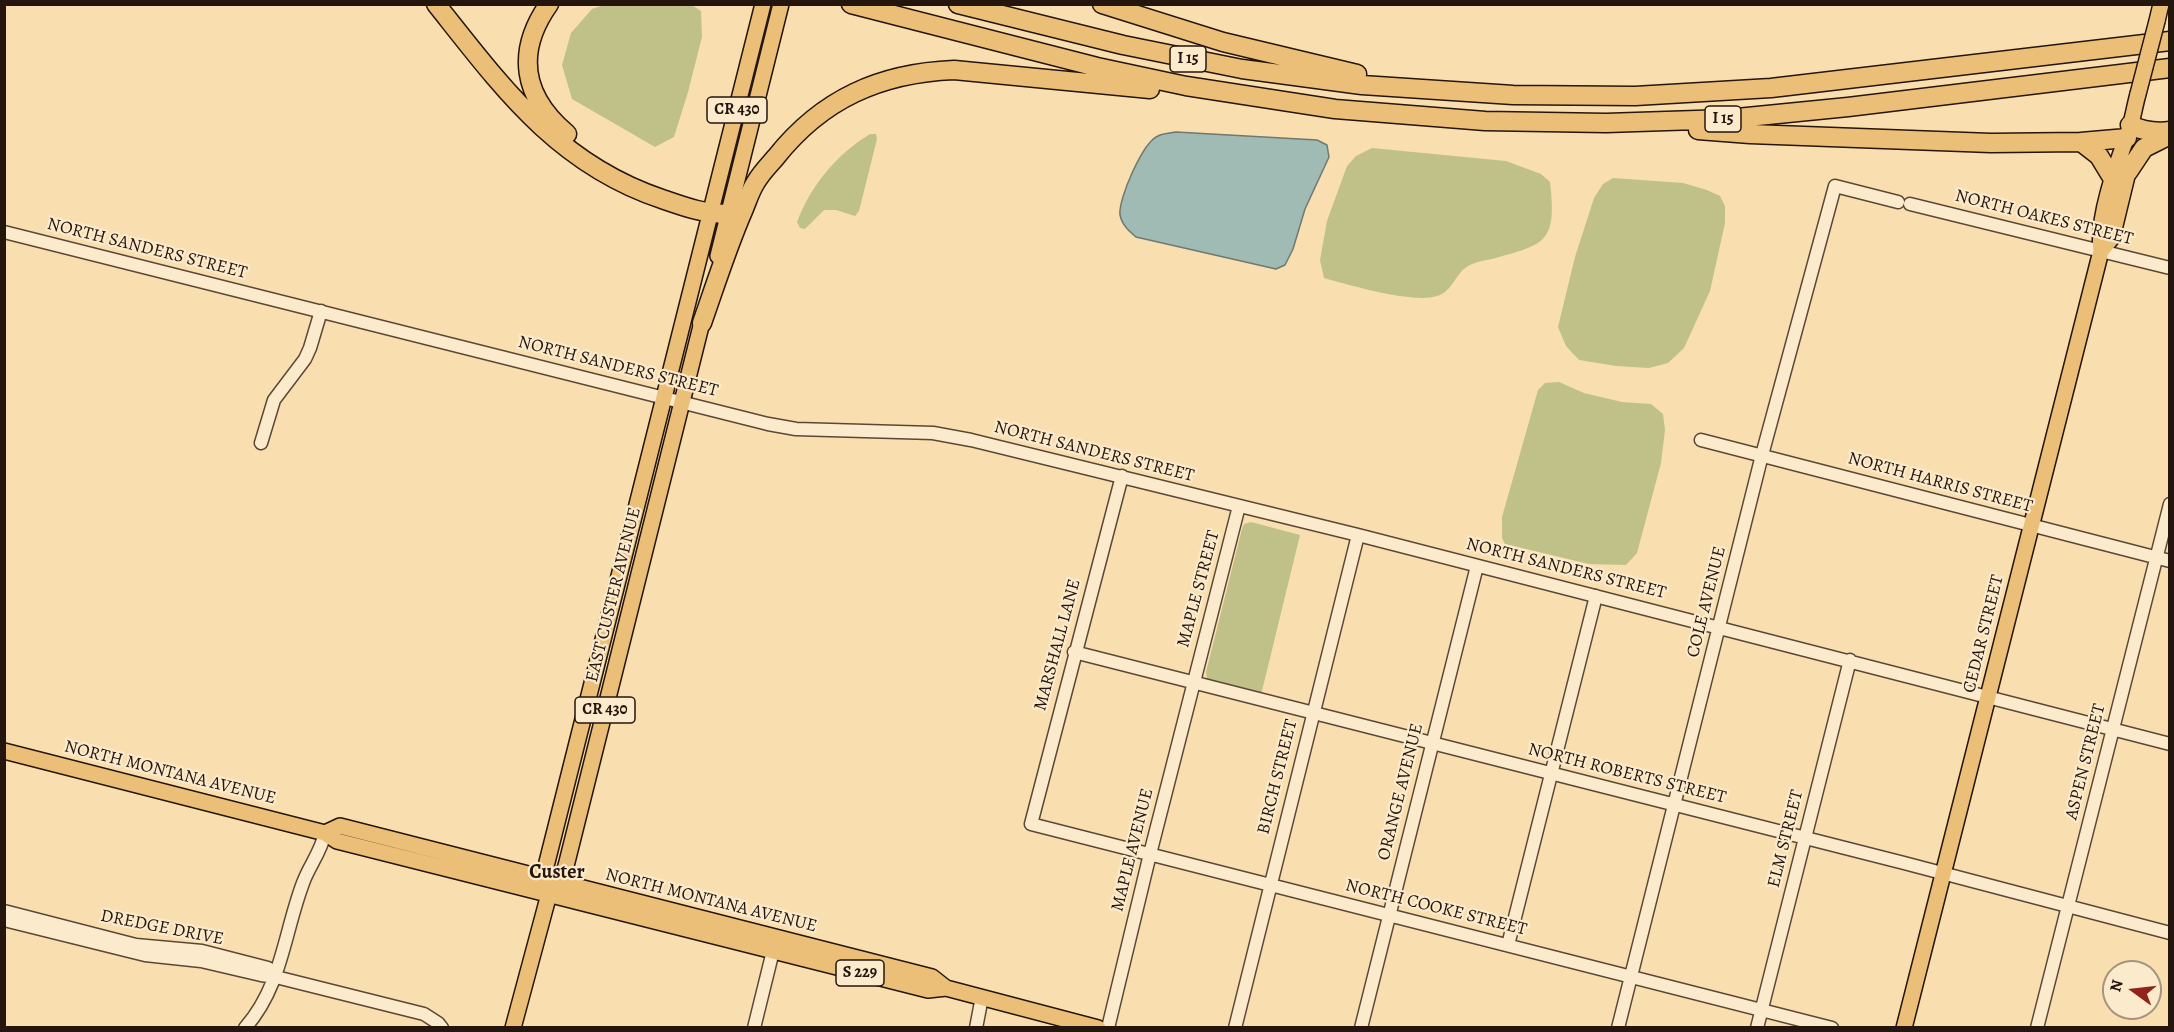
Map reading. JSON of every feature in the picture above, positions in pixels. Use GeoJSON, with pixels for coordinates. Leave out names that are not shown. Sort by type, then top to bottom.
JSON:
{"type":"FeatureCollection","features":[{"type":"Feature","properties":{"kind":"highway"},"geometry":{"type":"LineString","coordinates":[[436,4],[497,81],[543,130],[571,153],[645,194],[698,212],[718,211]]}},
{"type":"Feature","properties":{"kind":"highway"},"geometry":{"type":"LineString","coordinates":[[549,4],[535,25],[529,45],[528,66],[530,84],[538,103],[551,121],[589,150],[625,172],[718,211]]}},
{"type":"Feature","properties":{"kind":"highway","name":"I 15"},"geometry":{"type":"LineString","coordinates":[[851,4],[1117,72],[1275,101],[1366,112],[1455,119],[1606,123],[1697,121],[1808,112],[2169,68]]}},
{"type":"Feature","properties":{"kind":"highway","name":"I 15"},"geometry":{"type":"LineString","coordinates":[[958,4],[1113,43],[1202,62],[1302,77],[1423,90],[1554,96],[1635,96],[1771,88],[2169,41]]}},
{"type":"Feature","properties":{"kind":"highway"},"geometry":{"type":"LineString","coordinates":[[1102,4],[1223,42],[1423,90]]}},
{"type":"Feature","properties":{"kind":"highway"},"geometry":{"type":"LineString","coordinates":[[702,323],[735,228],[755,182],[805,124],[836,102],[868,86],[923,71],[954,70],[1275,101]]}},
{"type":"Feature","properties":{"kind":"highway"},"geometry":{"type":"LineString","coordinates":[[1606,123],[1750,134],[1991,143],[2081,142],[2140,130],[2169,133]]}},
{"type":"Feature","properties":{"kind":"highway"},"geometry":{"type":"LineString","coordinates":[[2081,142],[2121,175],[2144,148],[2169,133]]}},
{"type":"Feature","properties":{"kind":"main road","name":"CEDAR STREET"},"geometry":{"type":"LineString","coordinates":[[1904,1028],[2101,251],[2112,238],[2128,132],[2161,4]]}},
{"type":"Feature","properties":{"kind":"main road","name":"EAST CUSTER AVENUE"},"geometry":{"type":"LineString","coordinates":[[561,883],[702,323],[718,211],[762,9]]}},
{"type":"Feature","properties":{"kind":"main road","name":"EAST CUSTER AVENUE"},"geometry":{"type":"LineString","coordinates":[[543,878],[664,398],[779,11]]}},
{"type":"Feature","properties":{"kind":"main road","name":"NORTH MONTANA AVENUE"},"geometry":{"type":"LineString","coordinates":[[4,751],[325,833],[337,841],[928,990],[946,988],[1098,1028]]}},
{"type":"Feature","properties":{"kind":"main road","name":"NORTH MONTANA AVENUE"},"geometry":{"type":"LineString","coordinates":[[325,833],[340,826],[932,977],[946,988]]}},
{"type":"Feature","properties":{"kind":"main road"},"geometry":{"type":"LineString","coordinates":[[543,878],[549,894]]}},
{"type":"Feature","properties":{"kind":"main road"},"geometry":{"type":"LineString","coordinates":[[513,1028],[549,894],[561,883]]}},
{"type":"Feature","properties":{"kind":"street","name":"NORTH OAKES STREET"},"geometry":{"type":"LineString","coordinates":[[1835,186],[2169,268]]}},
{"type":"Feature","properties":{"kind":"street","name":"COLE AVENUE"},"geometry":{"type":"LineString","coordinates":[[1618,1028],[1762,455],[1835,186]]}},
{"type":"Feature","properties":{"kind":"street","name":"NORTH SANDERS STREET"},"geometry":{"type":"LineString","coordinates":[[4,232],[768,424],[796,429],[933,433],[1122,476],[1850,660],[2169,744]]}},
{"type":"Feature","properties":{"kind":"street"},"geometry":{"type":"LineString","coordinates":[[261,443],[274,400],[305,359],[321,311]]}},
{"type":"Feature","properties":{"kind":"street","name":"NORTH HARRIS STREET"},"geometry":{"type":"LineString","coordinates":[[1701,440],[2169,561]]}},
{"type":"Feature","properties":{"kind":"street","name":"MARSHALL LANE"},"geometry":{"type":"LineString","coordinates":[[1031,824],[1074,652],[1122,476]]}},
{"type":"Feature","properties":{"kind":"street","name":"ASPEN STREET"},"geometry":{"type":"LineString","coordinates":[[2037,1028],[2169,504]]}},
{"type":"Feature","properties":{"kind":"street","name":"MAPLE STREET"},"geometry":{"type":"LineString","coordinates":[[1194,682],[1239,506]]}},
{"type":"Feature","properties":{"kind":"street","name":"BIRCH STREET"},"geometry":{"type":"LineString","coordinates":[[1235,1028],[1269,884],[1358,535]]}},
{"type":"Feature","properties":{"kind":"street","name":"ORANGE AVENUE"},"geometry":{"type":"LineString","coordinates":[[1361,1028],[1477,566]]}},
{"type":"Feature","properties":{"kind":"street"},"geometry":{"type":"LineString","coordinates":[[1508,945],[1596,596]]}},
{"type":"Feature","properties":{"kind":"street","name":"NORTH ROBERTS STREET"},"geometry":{"type":"LineString","coordinates":[[1074,652],[2169,933]]}},
{"type":"Feature","properties":{"kind":"street","name":"ELM STREET"},"geometry":{"type":"LineString","coordinates":[[1757,1028],[1850,660]]}},
{"type":"Feature","properties":{"kind":"street","name":"MAPLE AVENUE"},"geometry":{"type":"LineString","coordinates":[[1108,1028],[1194,682]]}},
{"type":"Feature","properties":{"kind":"street","name":"NORTH COOKE STREET"},"geometry":{"type":"LineString","coordinates":[[1031,824],[1832,1028]]}},
{"type":"Feature","properties":{"kind":"street"},"geometry":{"type":"LineString","coordinates":[[245,1028],[268,996],[303,882],[319,852],[325,833]]}},
{"type":"Feature","properties":{"kind":"street","name":"DREDGE DRIVE"},"geometry":{"type":"LineString","coordinates":[[4,911],[136,945],[202,951],[268,969],[276,976]]}},
{"type":"Feature","properties":{"kind":"street","name":"DREDGE DRIVE"},"geometry":{"type":"LineString","coordinates":[[4,920],[145,956],[201,961],[261,975],[276,976],[424,1014],[442,1028]]}},
{"type":"Feature","properties":{"kind":"street"},"geometry":{"type":"LineString","coordinates":[[754,1028],[773,951]]}},
{"type":"Feature","properties":{"kind":"street"},"geometry":{"type":"LineString","coordinates":[[976,1028],[982,997]]}},
{"type":"Feature","properties":{"kind":"green space"},"geometry":{"type":"Polygon","coordinates":[[[607,4],[692,5],[701,11],[702,37],[674,137],[655,147],[572,99],[562,65],[571,33],[592,9],[607,4]]]}},
{"type":"Feature","properties":{"kind":"green space"},"geometry":{"type":"Polygon","coordinates":[[[870,134],[876,134],[877,139],[859,211],[855,216],[836,210],[824,210],[805,229],[800,228],[797,222],[803,208],[826,172],[847,151],[870,134]]]}},
{"type":"Feature","properties":{"kind":"green space"},"geometry":{"type":"Polygon","coordinates":[[[1372,148],[1506,161],[1541,174],[1550,182],[1552,202],[1549,229],[1544,238],[1536,244],[1470,265],[1461,272],[1447,290],[1437,296],[1413,298],[1398,296],[1324,278],[1320,260],[1327,221],[1347,166],[1356,156],[1372,148]]]}},
{"type":"Feature","properties":{"kind":"green space"},"geometry":{"type":"Polygon","coordinates":[[[1613,178],[1683,183],[1720,196],[1725,206],[1725,223],[1710,291],[1684,348],[1668,363],[1649,368],[1579,360],[1566,346],[1558,327],[1575,257],[1594,198],[1603,184],[1613,178]]]}},
{"type":"Feature","properties":{"kind":"green space"},"geometry":{"type":"Polygon","coordinates":[[[1559,382],[1584,393],[1622,402],[1651,404],[1663,414],[1665,430],[1661,463],[1637,553],[1626,565],[1589,564],[1505,544],[1502,538],[1502,517],[1538,390],[1545,383],[1559,382]]]}},
{"type":"Feature","properties":{"kind":"green space"},"geometry":{"type":"Polygon","coordinates":[[[1251,522],[1300,535],[1261,695],[1210,682],[1206,672],[1242,529],[1244,524],[1251,522]]]}},
{"type":"Feature","properties":{"kind":"water"},"geometry":{"type":"Polygon","coordinates":[[[1176,132],[1317,140],[1327,145],[1329,157],[1305,209],[1293,249],[1285,265],[1276,269],[1136,237],[1126,228],[1121,219],[1120,207],[1139,159],[1152,140],[1158,136],[1176,132]]]}},
{"type":"Feature","properties":{"kind":"district","name":"Custer"},"geometry":{"type":"Point","coordinates":[557,873]}}]}
